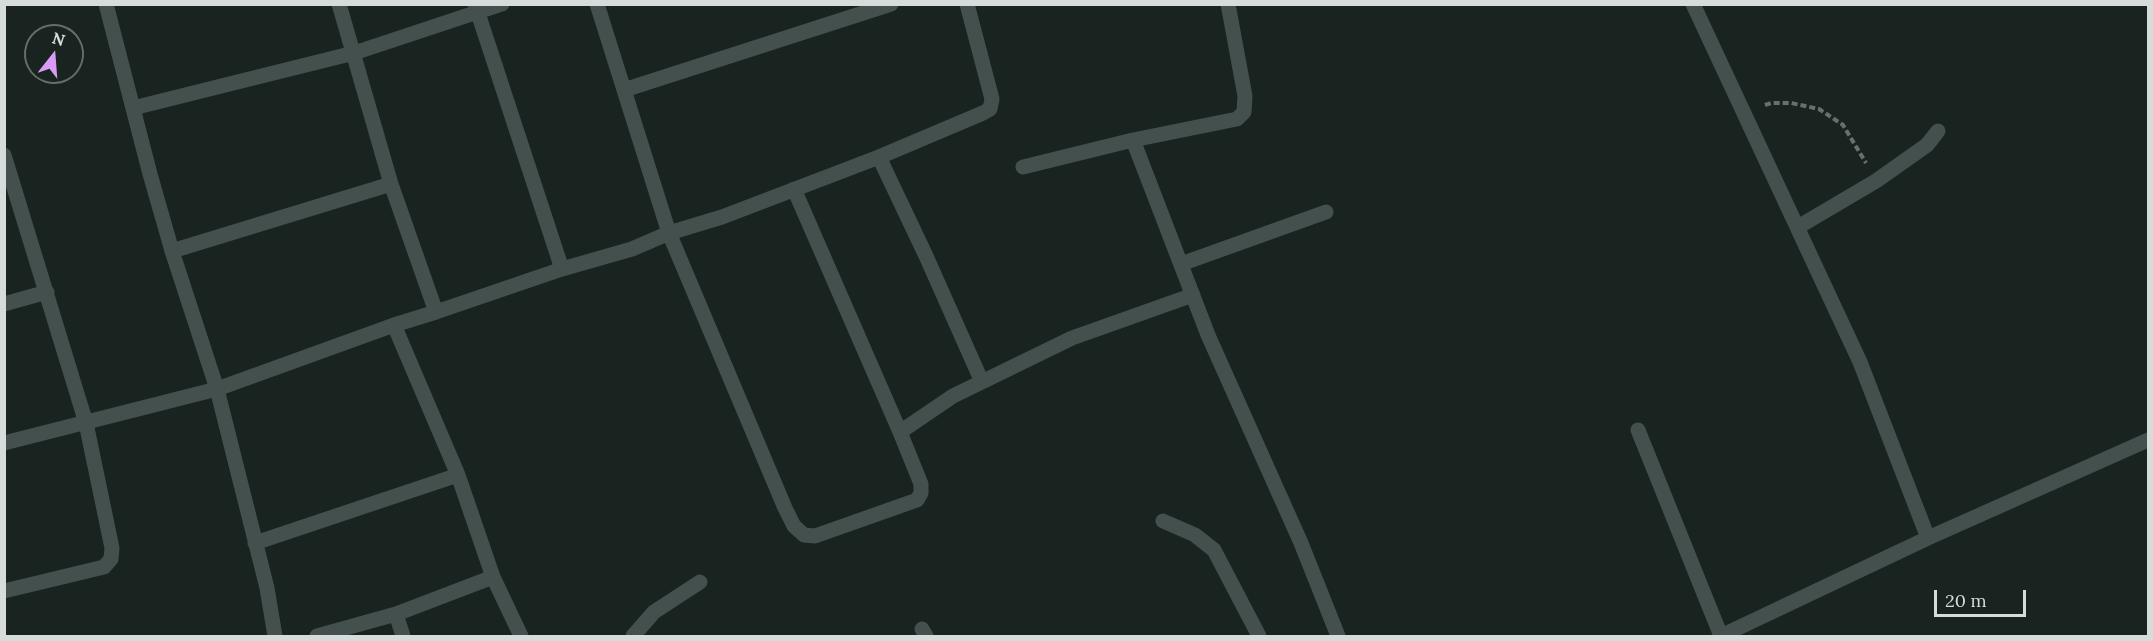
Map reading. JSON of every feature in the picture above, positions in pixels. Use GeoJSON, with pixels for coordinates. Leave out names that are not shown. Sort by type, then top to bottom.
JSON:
{"type":"FeatureCollection","features":[{"type":"Feature","properties":{"kind":"street"},"geometry":{"type":"LineString","coordinates":[[106,4],[172,251],[217,389],[267,588],[275,636]]}},
{"type":"Feature","properties":{"kind":"street"},"geometry":{"type":"LineString","coordinates":[[339,4],[391,184],[436,312]]}},
{"type":"Feature","properties":{"kind":"street"},"geometry":{"type":"LineString","coordinates":[[133,108],[354,53],[477,8],[502,4]]}},
{"type":"Feature","properties":{"kind":"street"},"geometry":{"type":"LineString","coordinates":[[597,4],[669,233],[785,508],[794,525],[804,535],[815,536],[917,500],[921,493],[921,484],[794,189]]}},
{"type":"Feature","properties":{"kind":"street"},"geometry":{"type":"LineString","coordinates":[[624,90],[891,4]]}},
{"type":"Feature","properties":{"kind":"street"},"geometry":{"type":"LineString","coordinates":[[4,444],[217,389],[394,325],[562,269],[632,249],[669,233],[722,217],[879,157],[990,109],[992,99],[967,4]]}},
{"type":"Feature","properties":{"kind":"street"},"geometry":{"type":"LineString","coordinates":[[1023,166],[1237,119],[1244,112],[1245,96],[1228,4]]}},
{"type":"Feature","properties":{"kind":"street"},"geometry":{"type":"LineString","coordinates":[[1693,4],[1860,362],[1928,538]]}},
{"type":"Feature","properties":{"kind":"street"},"geometry":{"type":"LineString","coordinates":[[477,8],[562,269]]}},
{"type":"Feature","properties":{"kind":"street"},"geometry":{"type":"LineString","coordinates":[[1798,226],[1876,181],[1927,145],[1938,131]]}},
{"type":"Feature","properties":{"kind":"street"},"geometry":{"type":"LineString","coordinates":[[1133,140],[1208,335],[1301,543],[1338,636]]}},
{"type":"Feature","properties":{"kind":"street"},"geometry":{"type":"LineString","coordinates":[[879,157],[982,382]]}},
{"type":"Feature","properties":{"kind":"street"},"geometry":{"type":"LineString","coordinates":[[4,591],[104,567],[111,559],[112,548],[86,423],[5,159]]}},
{"type":"Feature","properties":{"kind":"street"},"geometry":{"type":"LineString","coordinates":[[172,251],[391,184]]}},
{"type":"Feature","properties":{"kind":"street"},"geometry":{"type":"LineString","coordinates":[[1181,264],[1326,212]]}},
{"type":"Feature","properties":{"kind":"street"},"geometry":{"type":"LineString","coordinates":[[4,304],[47,292]]}},
{"type":"Feature","properties":{"kind":"street"},"geometry":{"type":"LineString","coordinates":[[900,432],[953,396],[1072,338],[1193,295]]}},
{"type":"Feature","properties":{"kind":"street"},"geometry":{"type":"LineString","coordinates":[[394,325],[458,475],[493,577],[521,636]]}},
{"type":"Feature","properties":{"kind":"street"},"geometry":{"type":"LineString","coordinates":[[1638,430],[1721,636],[1928,538],[2148,440]]}},
{"type":"Feature","properties":{"kind":"street"},"geometry":{"type":"LineString","coordinates":[[255,543],[458,475]]}},
{"type":"Feature","properties":{"kind":"street"},"geometry":{"type":"LineString","coordinates":[[1163,521],[1195,535],[1214,550],[1259,636]]}},
{"type":"Feature","properties":{"kind":"street"},"geometry":{"type":"LineString","coordinates":[[317,636],[396,614],[493,577]]}},
{"type":"Feature","properties":{"kind":"street"},"geometry":{"type":"LineString","coordinates":[[633,636],[654,612],[700,582]]}},
{"type":"Feature","properties":{"kind":"street"},"geometry":{"type":"LineString","coordinates":[[396,614],[403,636]]}},
{"type":"Feature","properties":{"kind":"path"},"geometry":{"type":"LineString","coordinates":[[1745,113],[1771,103],[1791,103],[1819,109],[1843,125],[1876,181]]}}]}
